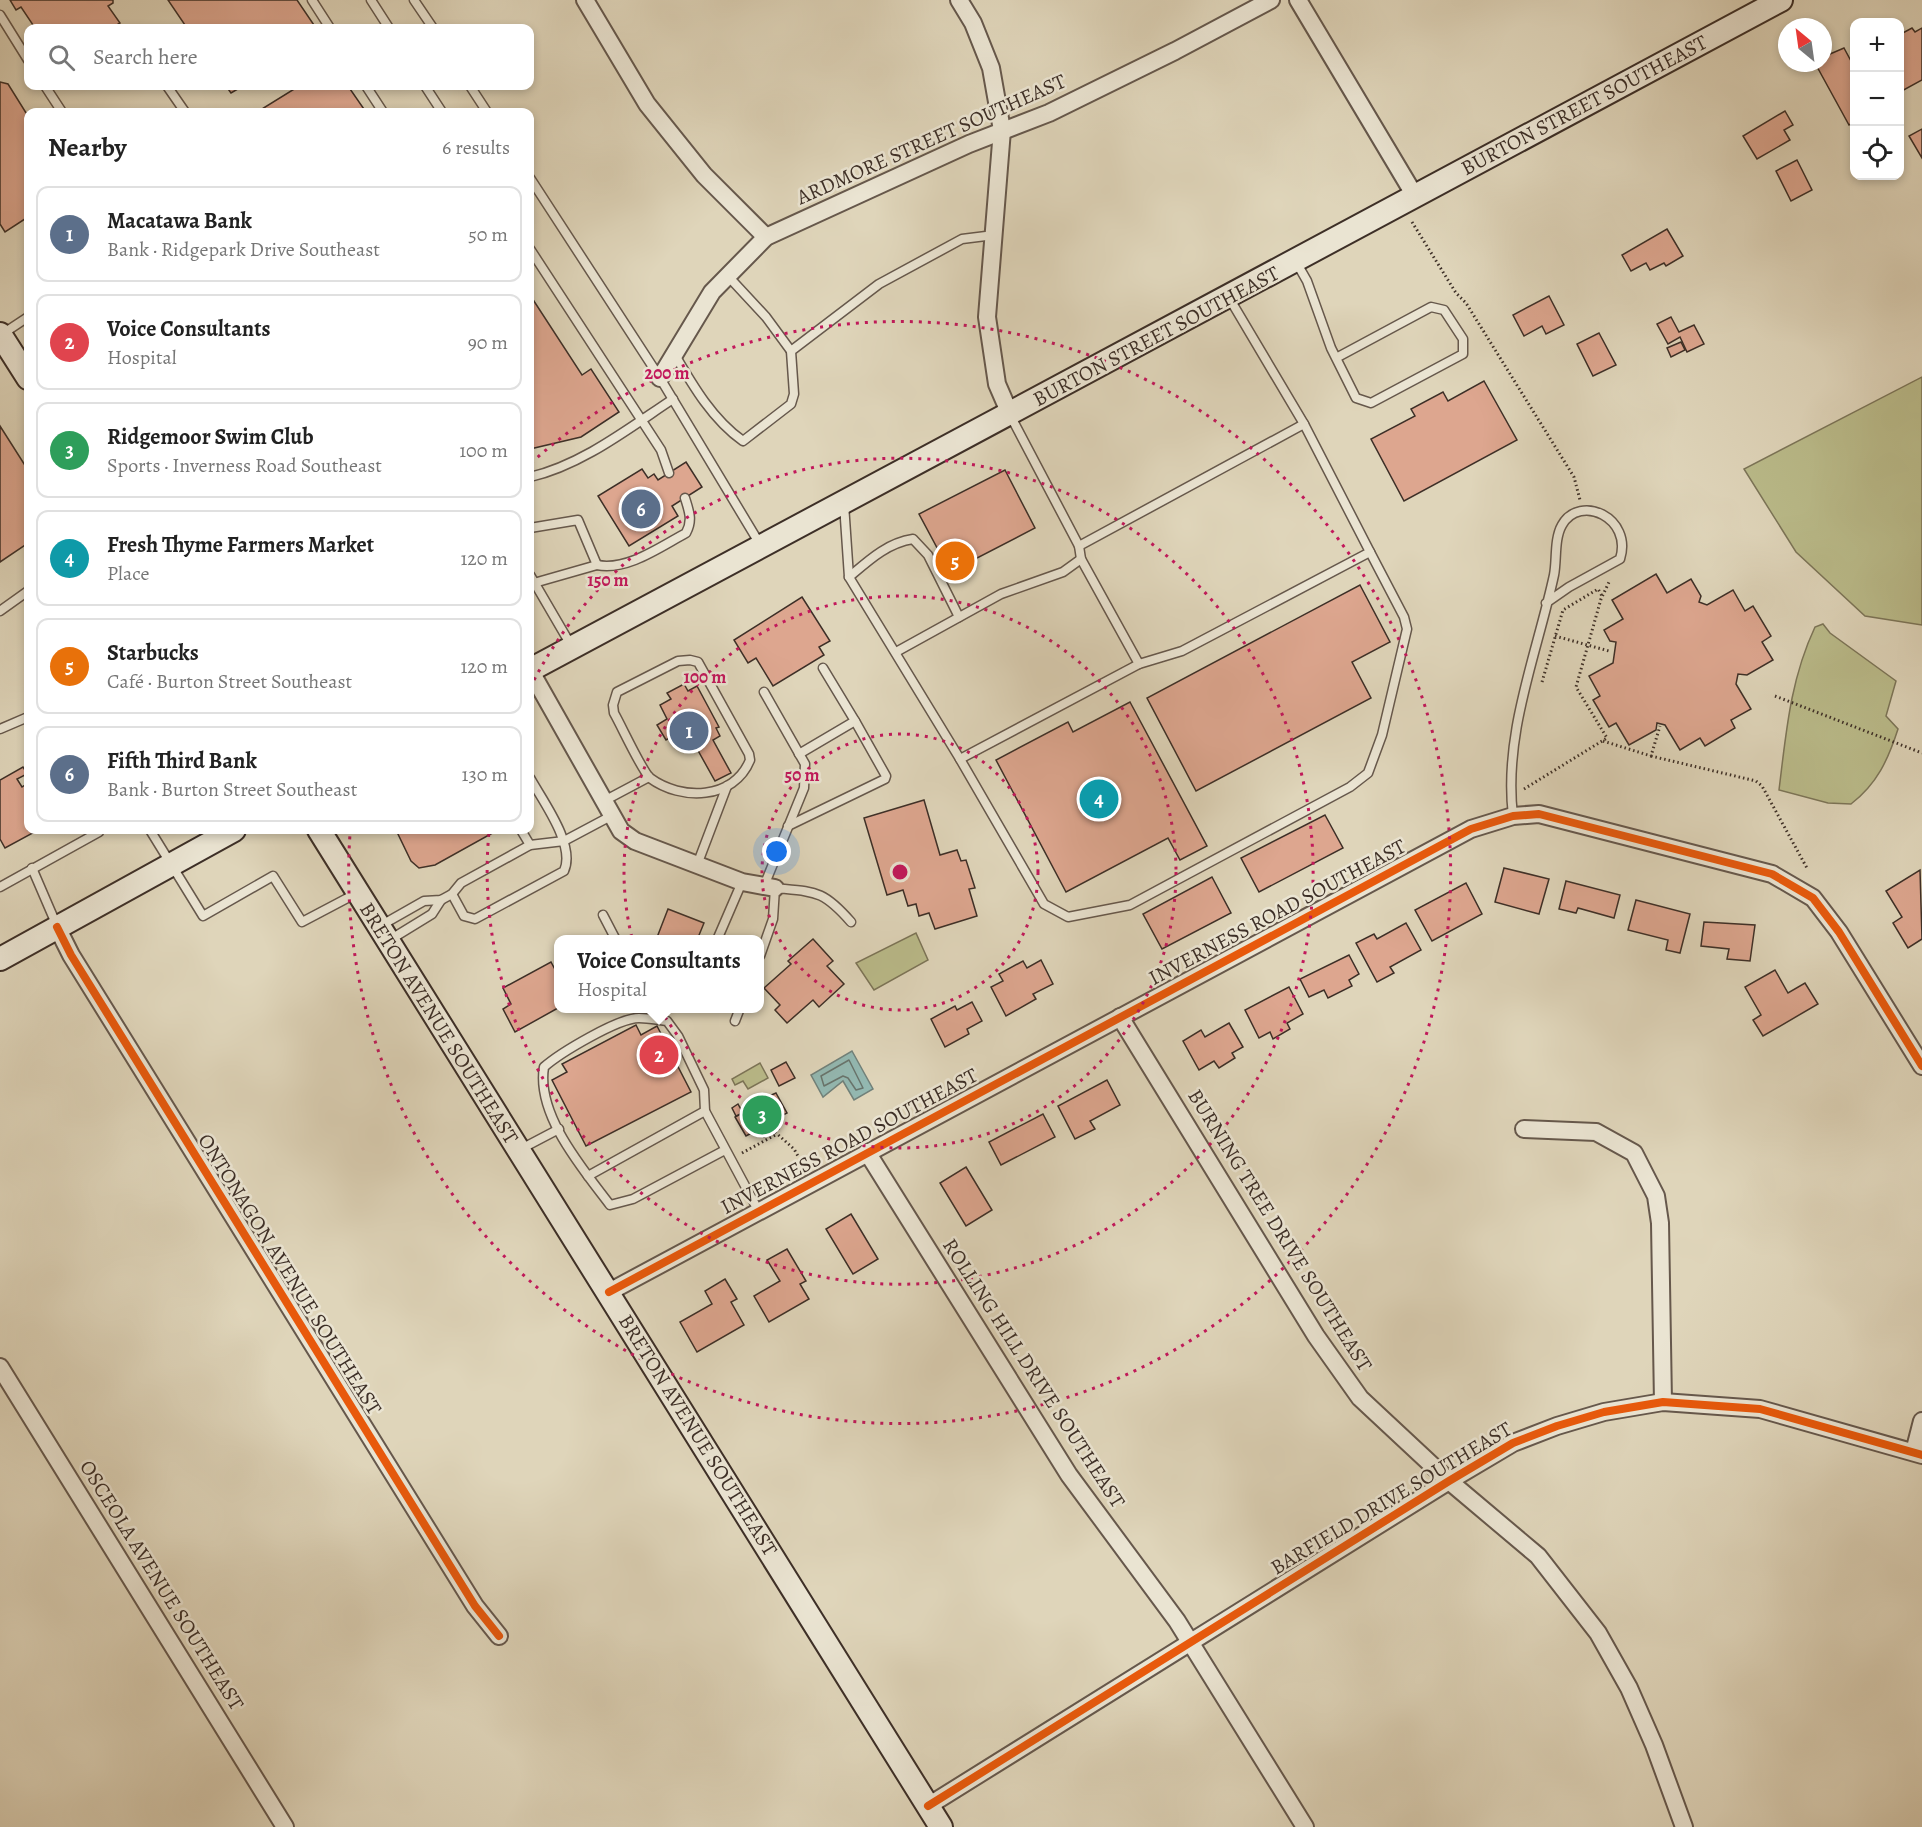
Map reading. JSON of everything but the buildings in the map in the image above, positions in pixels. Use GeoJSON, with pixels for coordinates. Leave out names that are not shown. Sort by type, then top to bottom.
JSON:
{"type":"FeatureCollection","features":[{"type":"Feature","properties":{"kind":"main road","name":"BURTON STREET SOUTHEAST"},"geometry":{"type":"LineString","coordinates":[[534,668],[844,504],[1781,0]]}},
{"type":"Feature","properties":{"kind":"main road"},"geometry":{"type":"LineString","coordinates":[[3,345],[24,373]]}},
{"type":"Feature","properties":{"kind":"main road"},"geometry":{"type":"LineString","coordinates":[[0,959],[227,834]]}},
{"type":"Feature","properties":{"kind":"main road","name":"BRETON AVENUE SOUTHEAST"},"geometry":{"type":"LineString","coordinates":[[321,834],[941,1827]]}},
{"type":"Feature","properties":{"kind":"street"},"geometry":{"type":"LineString","coordinates":[[585,0],[647,104],[704,175],[766,237]]}},
{"type":"Feature","properties":{"kind":"street"},"geometry":{"type":"LineString","coordinates":[[960,0],[973,23],[991,68],[1002,130],[987,317],[997,384],[1010,414]]}},
{"type":"Feature","properties":{"kind":"street","name":"ARDMORE STREET SOUTHEAST"},"geometry":{"type":"LineString","coordinates":[[660,378],[712,292],[766,237],[1002,130],[1070,102],[1271,0]]}},
{"type":"Feature","properties":{"kind":"street"},"geometry":{"type":"LineString","coordinates":[[1298,0],[1415,195]]}},
{"type":"Feature","properties":{"kind":"street"},"geometry":{"type":"LineString","coordinates":[[534,677],[621,831],[635,841],[697,865],[742,882],[769,887]]}},
{"type":"Feature","properties":{"kind":"street","name":"INVERNESS ROAD SOUTHEAST"},"geometry":{"type":"LineString","coordinates":[[609,1292],[1471,829],[1514,816],[1539,814],[1772,874],[1813,898],[1839,932],[1922,1066]]}},
{"type":"Feature","properties":{"kind":"street","name":"ONTONAGON AVENUE SOUTHEAST"},"geometry":{"type":"LineString","coordinates":[[57,927],[71,955],[475,1606],[499,1635]]}},
{"type":"Feature","properties":{"kind":"street","name":"BURNING TREE DRIVE SOUTHEAST"},"geometry":{"type":"LineString","coordinates":[[1120,1017],[1316,1335],[1354,1389],[1449,1481],[1538,1556],[1598,1633],[1642,1717],[1684,1827]]}},
{"type":"Feature","properties":{"kind":"street"},"geometry":{"type":"LineString","coordinates":[[1524,1129],[1596,1132],[1634,1153],[1656,1196],[1660,1223],[1663,1402]]}},
{"type":"Feature","properties":{"kind":"street","name":"ROLLING HILL DRIVE SOUTHEAST"},"geometry":{"type":"LineString","coordinates":[[867,1152],[1069,1475],[1190,1642],[1305,1827]]}},
{"type":"Feature","properties":{"kind":"street","name":"OSCEOLA AVENUE SOUTHEAST"},"geometry":{"type":"LineString","coordinates":[[0,1367],[285,1827]]}},
{"type":"Feature","properties":{"kind":"street","name":"BARFIELD DRIVE SOUTHEAST"},"geometry":{"type":"LineString","coordinates":[[928,1806],[1449,1481],[1514,1443],[1557,1426],[1604,1412],[1663,1402],[1760,1409],[1918,1453]]}},
{"type":"Feature","properties":{"kind":"street"},"geometry":{"type":"LineString","coordinates":[[1918,1453],[1922,1421]]}},
{"type":"Feature","properties":{"kind":"lane"},"geometry":{"type":"LineString","coordinates":[[312,0],[327,24]]}},
{"type":"Feature","properties":{"kind":"lane"},"geometry":{"type":"LineString","coordinates":[[371,0],[386,24]]}},
{"type":"Feature","properties":{"kind":"lane"},"geometry":{"type":"LineString","coordinates":[[414,0],[430,24]]}},
{"type":"Feature","properties":{"kind":"lane"},"geometry":{"type":"LineString","coordinates":[[0,15],[4,30],[24,55]]}},
{"type":"Feature","properties":{"kind":"lane"},"geometry":{"type":"LineString","coordinates":[[50,90],[60,108]]}},
{"type":"Feature","properties":{"kind":"lane"},"geometry":{"type":"LineString","coordinates":[[170,90],[182,108]]}},
{"type":"Feature","properties":{"kind":"lane"},"geometry":{"type":"LineString","coordinates":[[369,90],[380,108]]}},
{"type":"Feature","properties":{"kind":"lane"},"geometry":{"type":"LineString","coordinates":[[428,90],[439,108]]}},
{"type":"Feature","properties":{"kind":"lane"},"geometry":{"type":"LineString","coordinates":[[473,90],[484,108]]}},
{"type":"Feature","properties":{"kind":"lane"},"geometry":{"type":"LineString","coordinates":[[534,187],[674,399],[761,546]]}},
{"type":"Feature","properties":{"kind":"lane"},"geometry":{"type":"LineString","coordinates":[[791,351],[879,284],[962,239],[994,234]]}},
{"type":"Feature","properties":{"kind":"lane"},"geometry":{"type":"LineString","coordinates":[[534,255],[661,450],[669,473]]}},
{"type":"Feature","properties":{"kind":"lane"},"geometry":{"type":"LineString","coordinates":[[1295,260],[1307,281],[1336,358],[1356,398],[1371,403],[1462,354],[1463,339],[1444,310],[1431,307],[1336,358]]}},
{"type":"Feature","properties":{"kind":"lane"},"geometry":{"type":"LineString","coordinates":[[675,355],[713,413],[727,430],[743,441],[791,404],[794,394],[791,351],[766,317],[727,275]]}},
{"type":"Feature","properties":{"kind":"lane"},"geometry":{"type":"LineString","coordinates":[[844,504],[849,577],[960,759],[1044,904],[1068,917],[1130,905],[1350,787],[1368,773],[1382,735],[1407,629],[1404,617],[1304,424],[1228,296]]}},
{"type":"Feature","properties":{"kind":"lane"},"geometry":{"type":"LineString","coordinates":[[3,345],[24,321]]}},
{"type":"Feature","properties":{"kind":"lane"},"geometry":{"type":"LineString","coordinates":[[534,476],[550,472],[590,453],[674,399]]}},
{"type":"Feature","properties":{"kind":"lane"},"geometry":{"type":"LineString","coordinates":[[1010,414],[1079,546],[1081,559],[1139,664]]}},
{"type":"Feature","properties":{"kind":"lane"},"geometry":{"type":"LineString","coordinates":[[1079,546],[1304,424]]}},
{"type":"Feature","properties":{"kind":"lane"},"geometry":{"type":"LineString","coordinates":[[534,579],[597,565],[611,568],[627,563],[686,533],[691,525],[685,498]]}},
{"type":"Feature","properties":{"kind":"lane"},"geometry":{"type":"LineString","coordinates":[[1514,816],[1510,792],[1515,735],[1562,525],[1582,510],[1598,512],[1614,525],[1624,546],[1620,559],[1569,587],[1546,603]]}},
{"type":"Feature","properties":{"kind":"lane"},"geometry":{"type":"LineString","coordinates":[[534,527],[578,520],[597,565]]}},
{"type":"Feature","properties":{"kind":"lane"},"geometry":{"type":"LineString","coordinates":[[849,577],[897,541],[913,539],[928,555],[959,617]]}},
{"type":"Feature","properties":{"kind":"lane"},"geometry":{"type":"LineString","coordinates":[[960,759],[1139,664],[1182,651],[1370,552]]}},
{"type":"Feature","properties":{"kind":"lane"},"geometry":{"type":"LineString","coordinates":[[896,652],[1001,594],[1063,572],[1081,559]]}},
{"type":"Feature","properties":{"kind":"lane"},"geometry":{"type":"LineString","coordinates":[[534,582],[572,648]]}},
{"type":"Feature","properties":{"kind":"lane"},"geometry":{"type":"LineString","coordinates":[[0,611],[24,594]]}},
{"type":"Feature","properties":{"kind":"lane"},"geometry":{"type":"LineString","coordinates":[[697,865],[727,786],[748,765],[749,754],[698,662],[678,661],[617,692],[613,705],[614,713],[649,777],[689,793],[704,794],[727,786]]}},
{"type":"Feature","properties":{"kind":"lane"},"geometry":{"type":"LineString","coordinates":[[788,826],[885,779],[886,776],[823,668]]}},
{"type":"Feature","properties":{"kind":"lane"},"geometry":{"type":"LineString","coordinates":[[764,692],[805,764],[804,788],[788,826],[769,887],[773,920],[764,943]]}},
{"type":"Feature","properties":{"kind":"lane"},"geometry":{"type":"LineString","coordinates":[[0,729],[24,719]]}},
{"type":"Feature","properties":{"kind":"lane"},"geometry":{"type":"LineString","coordinates":[[799,754],[855,721]]}},
{"type":"Feature","properties":{"kind":"lane"},"geometry":{"type":"LineString","coordinates":[[383,934],[424,901],[441,900],[452,894],[461,883],[530,846],[564,841],[649,777]]}},
{"type":"Feature","properties":{"kind":"lane"},"geometry":{"type":"LineString","coordinates":[[452,894],[464,916],[475,919],[560,874],[566,866],[564,841],[534,785]]}},
{"type":"Feature","properties":{"kind":"lane"},"geometry":{"type":"LineString","coordinates":[[0,887],[95,834]]}},
{"type":"Feature","properties":{"kind":"lane"},"geometry":{"type":"LineString","coordinates":[[152,834],[203,916],[273,876],[302,922],[357,892]]}},
{"type":"Feature","properties":{"kind":"lane"},"geometry":{"type":"LineString","coordinates":[[523,834],[530,846]]}},
{"type":"Feature","properties":{"kind":"lane"},"geometry":{"type":"LineString","coordinates":[[32,868],[57,927]]}},
{"type":"Feature","properties":{"kind":"lane"},"geometry":{"type":"LineString","coordinates":[[719,935],[742,882]]}},
{"type":"Feature","properties":{"kind":"lane"},"geometry":{"type":"LineString","coordinates":[[769,887],[815,892],[832,900],[851,922]]}},
{"type":"Feature","properties":{"kind":"lane"},"geometry":{"type":"LineString","coordinates":[[383,934],[432,914],[441,900]]}},
{"type":"Feature","properties":{"kind":"lane"},"geometry":{"type":"LineString","coordinates":[[603,915],[614,935]]}},
{"type":"Feature","properties":{"kind":"lane"},"geometry":{"type":"LineString","coordinates":[[735,1021],[738,1013]]}},
{"type":"Feature","properties":{"kind":"lane"},"geometry":{"type":"LineString","coordinates":[[725,1150],[618,1205],[610,1205],[588,1176],[559,1129],[544,1097],[544,1067],[555,1058],[610,1027],[637,1017],[667,1022],[678,1036],[704,1090],[705,1111],[758,1210]]}},
{"type":"Feature","properties":{"kind":"lane"},"geometry":{"type":"LineString","coordinates":[[588,1176],[705,1111]]}},
{"type":"Feature","properties":{"kind":"lane"},"geometry":{"type":"LineString","coordinates":[[518,1151],[559,1129]]}},
{"type":"Feature","properties":{"kind":"path"},"geometry":{"type":"LineString","coordinates":[[1411,220],[1456,293],[1466,303],[1574,477],[1582,510]]}},
{"type":"Feature","properties":{"kind":"path"},"geometry":{"type":"LineString","coordinates":[[1521,780],[1520,792],[1607,738],[1576,687],[1602,596],[1620,559]]}},
{"type":"Feature","properties":{"kind":"path"},"geometry":{"type":"LineString","coordinates":[[1541,687],[1563,610],[1598,589],[1602,596]]}},
{"type":"Feature","properties":{"kind":"path"},"geometry":{"type":"LineString","coordinates":[[1555,636],[1609,651]]}},
{"type":"Feature","properties":{"kind":"path"},"geometry":{"type":"LineString","coordinates":[[1775,696],[1922,753]]}},
{"type":"Feature","properties":{"kind":"path"},"geometry":{"type":"LineString","coordinates":[[1651,756],[1660,726]]}},
{"type":"Feature","properties":{"kind":"path"},"geometry":{"type":"LineString","coordinates":[[1603,741],[1651,756],[1756,781],[1762,786],[1808,870]]}},
{"type":"Feature","properties":{"kind":"path"},"geometry":{"type":"LineString","coordinates":[[739,1154],[776,1133],[794,1149],[799,1158]]}},
{"type":"Feature","properties":{"kind":"green space"},"geometry":{"type":"Polygon","coordinates":[[[1922,377],[1922,625],[1865,616],[1796,552],[1744,469],[1922,377]]]}},
{"type":"Feature","properties":{"kind":"green space"},"geometry":{"type":"Polygon","coordinates":[[[1823,624],[1830,633],[1896,681],[1886,716],[1898,729],[1894,740],[1875,780],[1851,804],[1828,803],[1779,790],[1794,687],[1815,627],[1823,624]]]}},
{"type":"Feature","properties":{"kind":"green space"},"geometry":{"type":"Polygon","coordinates":[[[916,933],[928,960],[874,990],[856,963],[916,933]]]}},
{"type":"Feature","properties":{"kind":"green space"},"geometry":{"type":"Polygon","coordinates":[[[760,1063],[768,1078],[748,1089],[743,1081],[735,1085],[732,1079],[760,1063]]]}},
{"type":"Feature","properties":{"kind":"water"},"geometry":{"type":"Polygon","coordinates":[[[852,1051],[873,1089],[854,1100],[843,1081],[823,1097],[811,1075],[852,1051]]]}},
{"type":"Feature","properties":{"kind":"cycle path"},"geometry":{"type":"LineString","coordinates":[[609,1292],[1471,829],[1513,816],[1539,814],[1772,874],[1813,898],[1839,932],[1922,1066]]}},
{"type":"Feature","properties":{"kind":"cycle path"},"geometry":{"type":"LineString","coordinates":[[57,927],[71,955],[475,1606],[499,1636]]}},
{"type":"Feature","properties":{"kind":"cycle path"},"geometry":{"type":"LineString","coordinates":[[928,1806],[1449,1481],[1513,1443],[1557,1426],[1604,1412],[1663,1402],[1760,1409],[1922,1455]]}},
{"type":"Feature","properties":{"kind":"place","name":"Fifth Third Bank"},"geometry":{"type":"Point","coordinates":[641,509]}},
{"type":"Feature","properties":{"kind":"place","name":"Starbucks"},"geometry":{"type":"Point","coordinates":[955,561]}},
{"type":"Feature","properties":{"kind":"place","name":"Macatawa Bank"},"geometry":{"type":"Point","coordinates":[689,731]}},
{"type":"Feature","properties":{"kind":"place","name":"Fresh Thyme Farmers Market"},"geometry":{"type":"Point","coordinates":[1099,799]}},
{"type":"Feature","properties":{"kind":"place","name":"Voice Consultants"},"geometry":{"type":"Point","coordinates":[659,1055]}},
{"type":"Feature","properties":{"kind":"place","name":"Ridgemoor Swim Club"},"geometry":{"type":"Point","coordinates":[762,1115]}}]}
